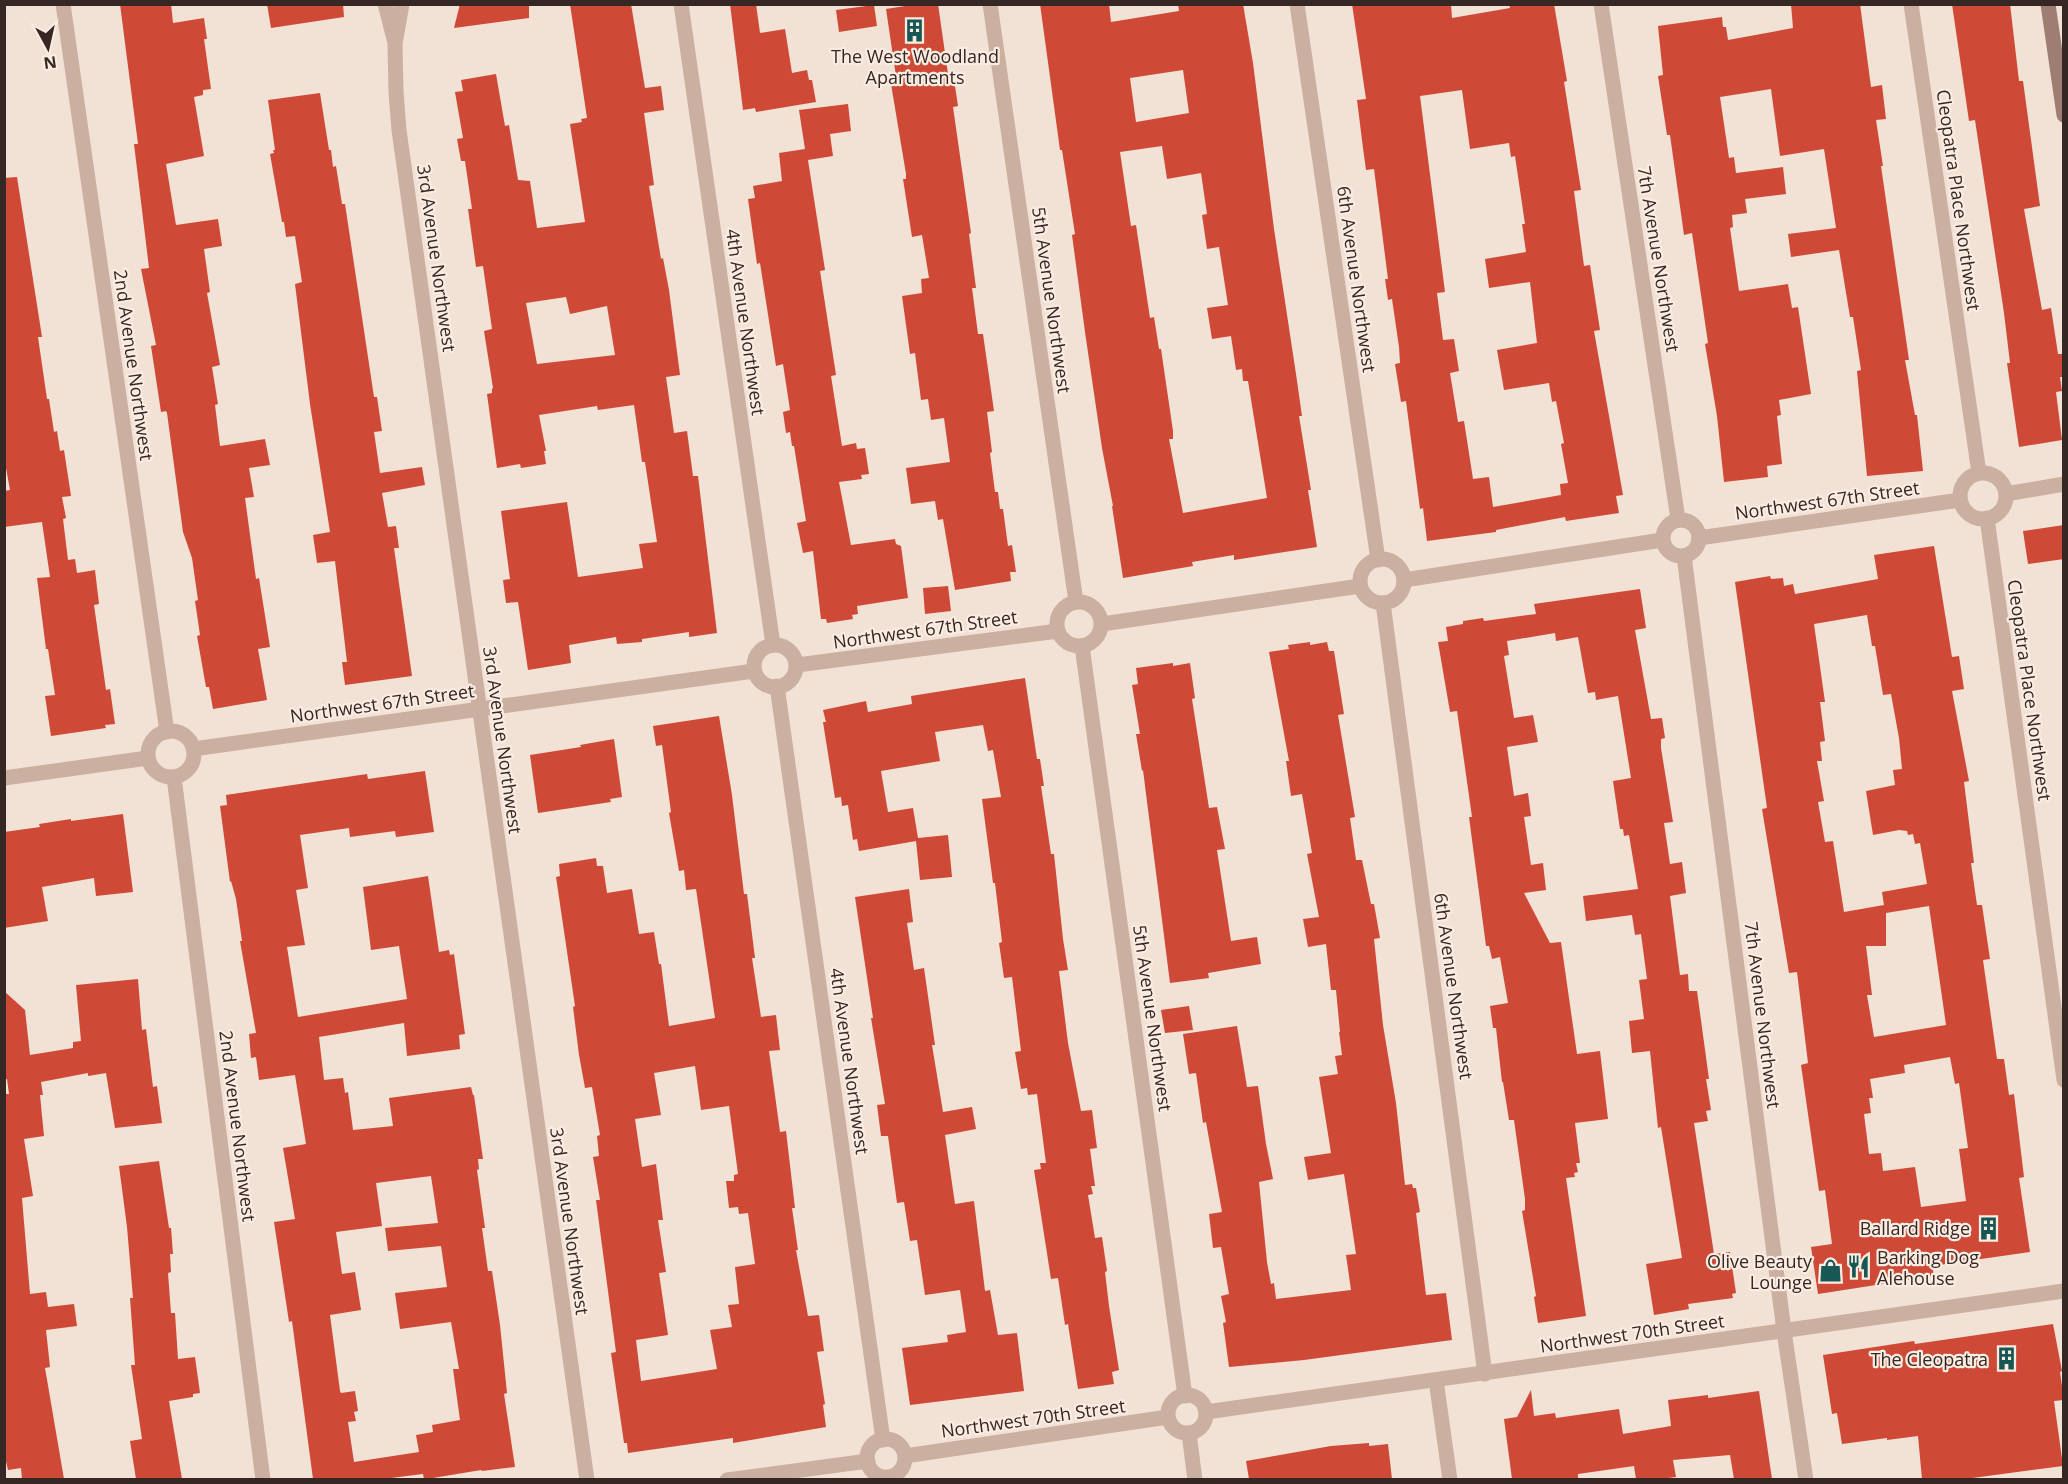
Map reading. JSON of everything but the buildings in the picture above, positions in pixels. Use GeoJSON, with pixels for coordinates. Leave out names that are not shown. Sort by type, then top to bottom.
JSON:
{"type":"FeatureCollection","features":[{"type":"Feature","properties":{"kind":"main road"},"geometry":{"type":"LineString","coordinates":[[2048,4],[2064,115]]}},
{"type":"Feature","properties":{"kind":"street","name":"2nd Avenue Northwest"},"geometry":{"type":"LineString","coordinates":[[63,4],[167,732]]}},
{"type":"Feature","properties":{"kind":"street"},"geometry":{"type":"LineString","coordinates":[[385,4],[395,44]]}},
{"type":"Feature","properties":{"kind":"street","name":"3rd Avenue Northwest"},"geometry":{"type":"LineString","coordinates":[[402,4],[395,44],[399,130],[587,1479]]}},
{"type":"Feature","properties":{"kind":"street","name":"4th Avenue Northwest"},"geometry":{"type":"LineString","coordinates":[[681,4],[773,645]]}},
{"type":"Feature","properties":{"kind":"street","name":"5th Avenue Northwest"},"geometry":{"type":"LineString","coordinates":[[990,4],[1076,602]]}},
{"type":"Feature","properties":{"kind":"street","name":"6th Avenue Northwest"},"geometry":{"type":"LineString","coordinates":[[1297,4],[1378,560]]}},
{"type":"Feature","properties":{"kind":"street","name":"7th Avenue Northwest"},"geometry":{"type":"LineString","coordinates":[[1601,4],[1678,519]]}},
{"type":"Feature","properties":{"kind":"street","name":"Cleopatra Place Northwest"},"geometry":{"type":"LineString","coordinates":[[1911,4],[1979,473]]}},
{"type":"Feature","properties":{"kind":"street"},"geometry":{"type":"LineString","coordinates":[[1979,473],[1993,475],[1999,480],[2006,494],[1999,512],[1987,518],[1977,518],[1970,514],[1960,500],[1962,487],[1966,480],[1979,473]]}},
{"type":"Feature","properties":{"kind":"street"},"geometry":{"type":"LineString","coordinates":[[2006,494],[2064,484]]}},
{"type":"Feature","properties":{"kind":"street","name":"Northwest 67th Street"},"geometry":{"type":"LineString","coordinates":[[1699,538],[1960,500]]}},
{"type":"Feature","properties":{"kind":"street","name":"Cleopatra Place Northwest"},"geometry":{"type":"LineString","coordinates":[[1987,518],[2064,1080]]}},
{"type":"Feature","properties":{"kind":"street"},"geometry":{"type":"LineString","coordinates":[[1678,519],[1692,523],[1699,532],[1699,538],[1695,549],[1684,556],[1672,554],[1663,545],[1662,540],[1665,526],[1678,519]]}},
{"type":"Feature","properties":{"kind":"street"},"geometry":{"type":"LineString","coordinates":[[1404,580],[1662,540]]}},
{"type":"Feature","properties":{"kind":"street","name":"7th Avenue Northwest"},"geometry":{"type":"LineString","coordinates":[[1684,556],[1784,1331],[1806,1479]]}},
{"type":"Feature","properties":{"kind":"street"},"geometry":{"type":"LineString","coordinates":[[1378,560],[1390,561],[1398,566],[1404,580],[1397,598],[1383,603],[1370,600],[1364,595],[1359,582],[1364,568],[1369,563],[1378,560]]}},
{"type":"Feature","properties":{"kind":"street"},"geometry":{"type":"LineString","coordinates":[[1102,624],[1360,585]]}},
{"type":"Feature","properties":{"kind":"street"},"geometry":{"type":"LineString","coordinates":[[1076,602],[1086,602],[1101,616],[1102,624],[1098,637],[1092,643],[1082,646],[1070,645],[1058,631],[1057,619],[1065,607],[1076,602]]}},
{"type":"Feature","properties":{"kind":"street","name":"6th Avenue Northwest"},"geometry":{"type":"LineString","coordinates":[[1383,603],[1485,1374]]}},
{"type":"Feature","properties":{"kind":"street","name":"Northwest 67th Street"},"geometry":{"type":"LineString","coordinates":[[797,665],[1058,631]]}},
{"type":"Feature","properties":{"kind":"street"},"geometry":{"type":"LineString","coordinates":[[773,645],[780,645],[791,651],[796,658],[797,665],[792,679],[787,684],[777,686],[768,686],[754,671],[759,652],[764,647],[773,645]]}},
{"type":"Feature","properties":{"kind":"street","name":"5th Avenue Northwest"},"geometry":{"type":"LineString","coordinates":[[1082,646],[1185,1396]]}},
{"type":"Feature","properties":{"kind":"street","name":"Northwest 67th Street"},"geometry":{"type":"LineString","coordinates":[[193,749],[754,671]]}},
{"type":"Feature","properties":{"kind":"street","name":"4th Avenue Northwest"},"geometry":{"type":"LineString","coordinates":[[777,686],[883,1440]]}},
{"type":"Feature","properties":{"kind":"street"},"geometry":{"type":"LineString","coordinates":[[167,732],[179,732],[186,737],[193,749],[192,763],[188,769],[174,777],[159,774],[148,758],[149,746],[153,739],[167,732]]}},
{"type":"Feature","properties":{"kind":"street"},"geometry":{"type":"LineString","coordinates":[[4,778],[148,758]]}},
{"type":"Feature","properties":{"kind":"street","name":"2nd Avenue Northwest"},"geometry":{"type":"LineString","coordinates":[[174,777],[263,1479]]}},
{"type":"Feature","properties":{"kind":"street","name":"Northwest 70th Street"},"geometry":{"type":"LineString","coordinates":[[1206,1413],[2064,1291]]}},
{"type":"Feature","properties":{"kind":"street"},"geometry":{"type":"LineString","coordinates":[[1436,1380],[1450,1479]]}},
{"type":"Feature","properties":{"kind":"street"},"geometry":{"type":"LineString","coordinates":[[1185,1396],[1194,1396],[1199,1400],[1206,1413],[1202,1426],[1189,1433],[1178,1431],[1168,1418],[1173,1402],[1185,1396]]}},
{"type":"Feature","properties":{"kind":"street","name":"Northwest 70th Street"},"geometry":{"type":"LineString","coordinates":[[904,1456],[1168,1418]]}},
{"type":"Feature","properties":{"kind":"street"},"geometry":{"type":"LineString","coordinates":[[1189,1433],[1195,1479]]}},
{"type":"Feature","properties":{"kind":"street"},"geometry":{"type":"LineString","coordinates":[[883,1440],[898,1444],[904,1456],[900,1470],[887,1478],[872,1471],[868,1461],[871,1447],[883,1440]]}},
{"type":"Feature","properties":{"kind":"street"},"geometry":{"type":"LineString","coordinates":[[727,1479],[868,1461]]}},
{"type":"Feature","properties":{"kind":"place","name":"The West Woodland Apartments"},"geometry":{"type":"Point","coordinates":[915,30]}},
{"type":"Feature","properties":{"kind":"place","name":"Ballard Ridge"},"geometry":{"type":"Point","coordinates":[1988,1228]}},
{"type":"Feature","properties":{"kind":"place","name":"Barking Dog Alehouse"},"geometry":{"type":"Point","coordinates":[1859,1267]}},
{"type":"Feature","properties":{"kind":"place","name":"Olive Beauty Lounge"},"geometry":{"type":"Point","coordinates":[1830,1271]}},
{"type":"Feature","properties":{"kind":"place","name":"The Cleopatra"},"geometry":{"type":"Point","coordinates":[2006,1359]}}]}
